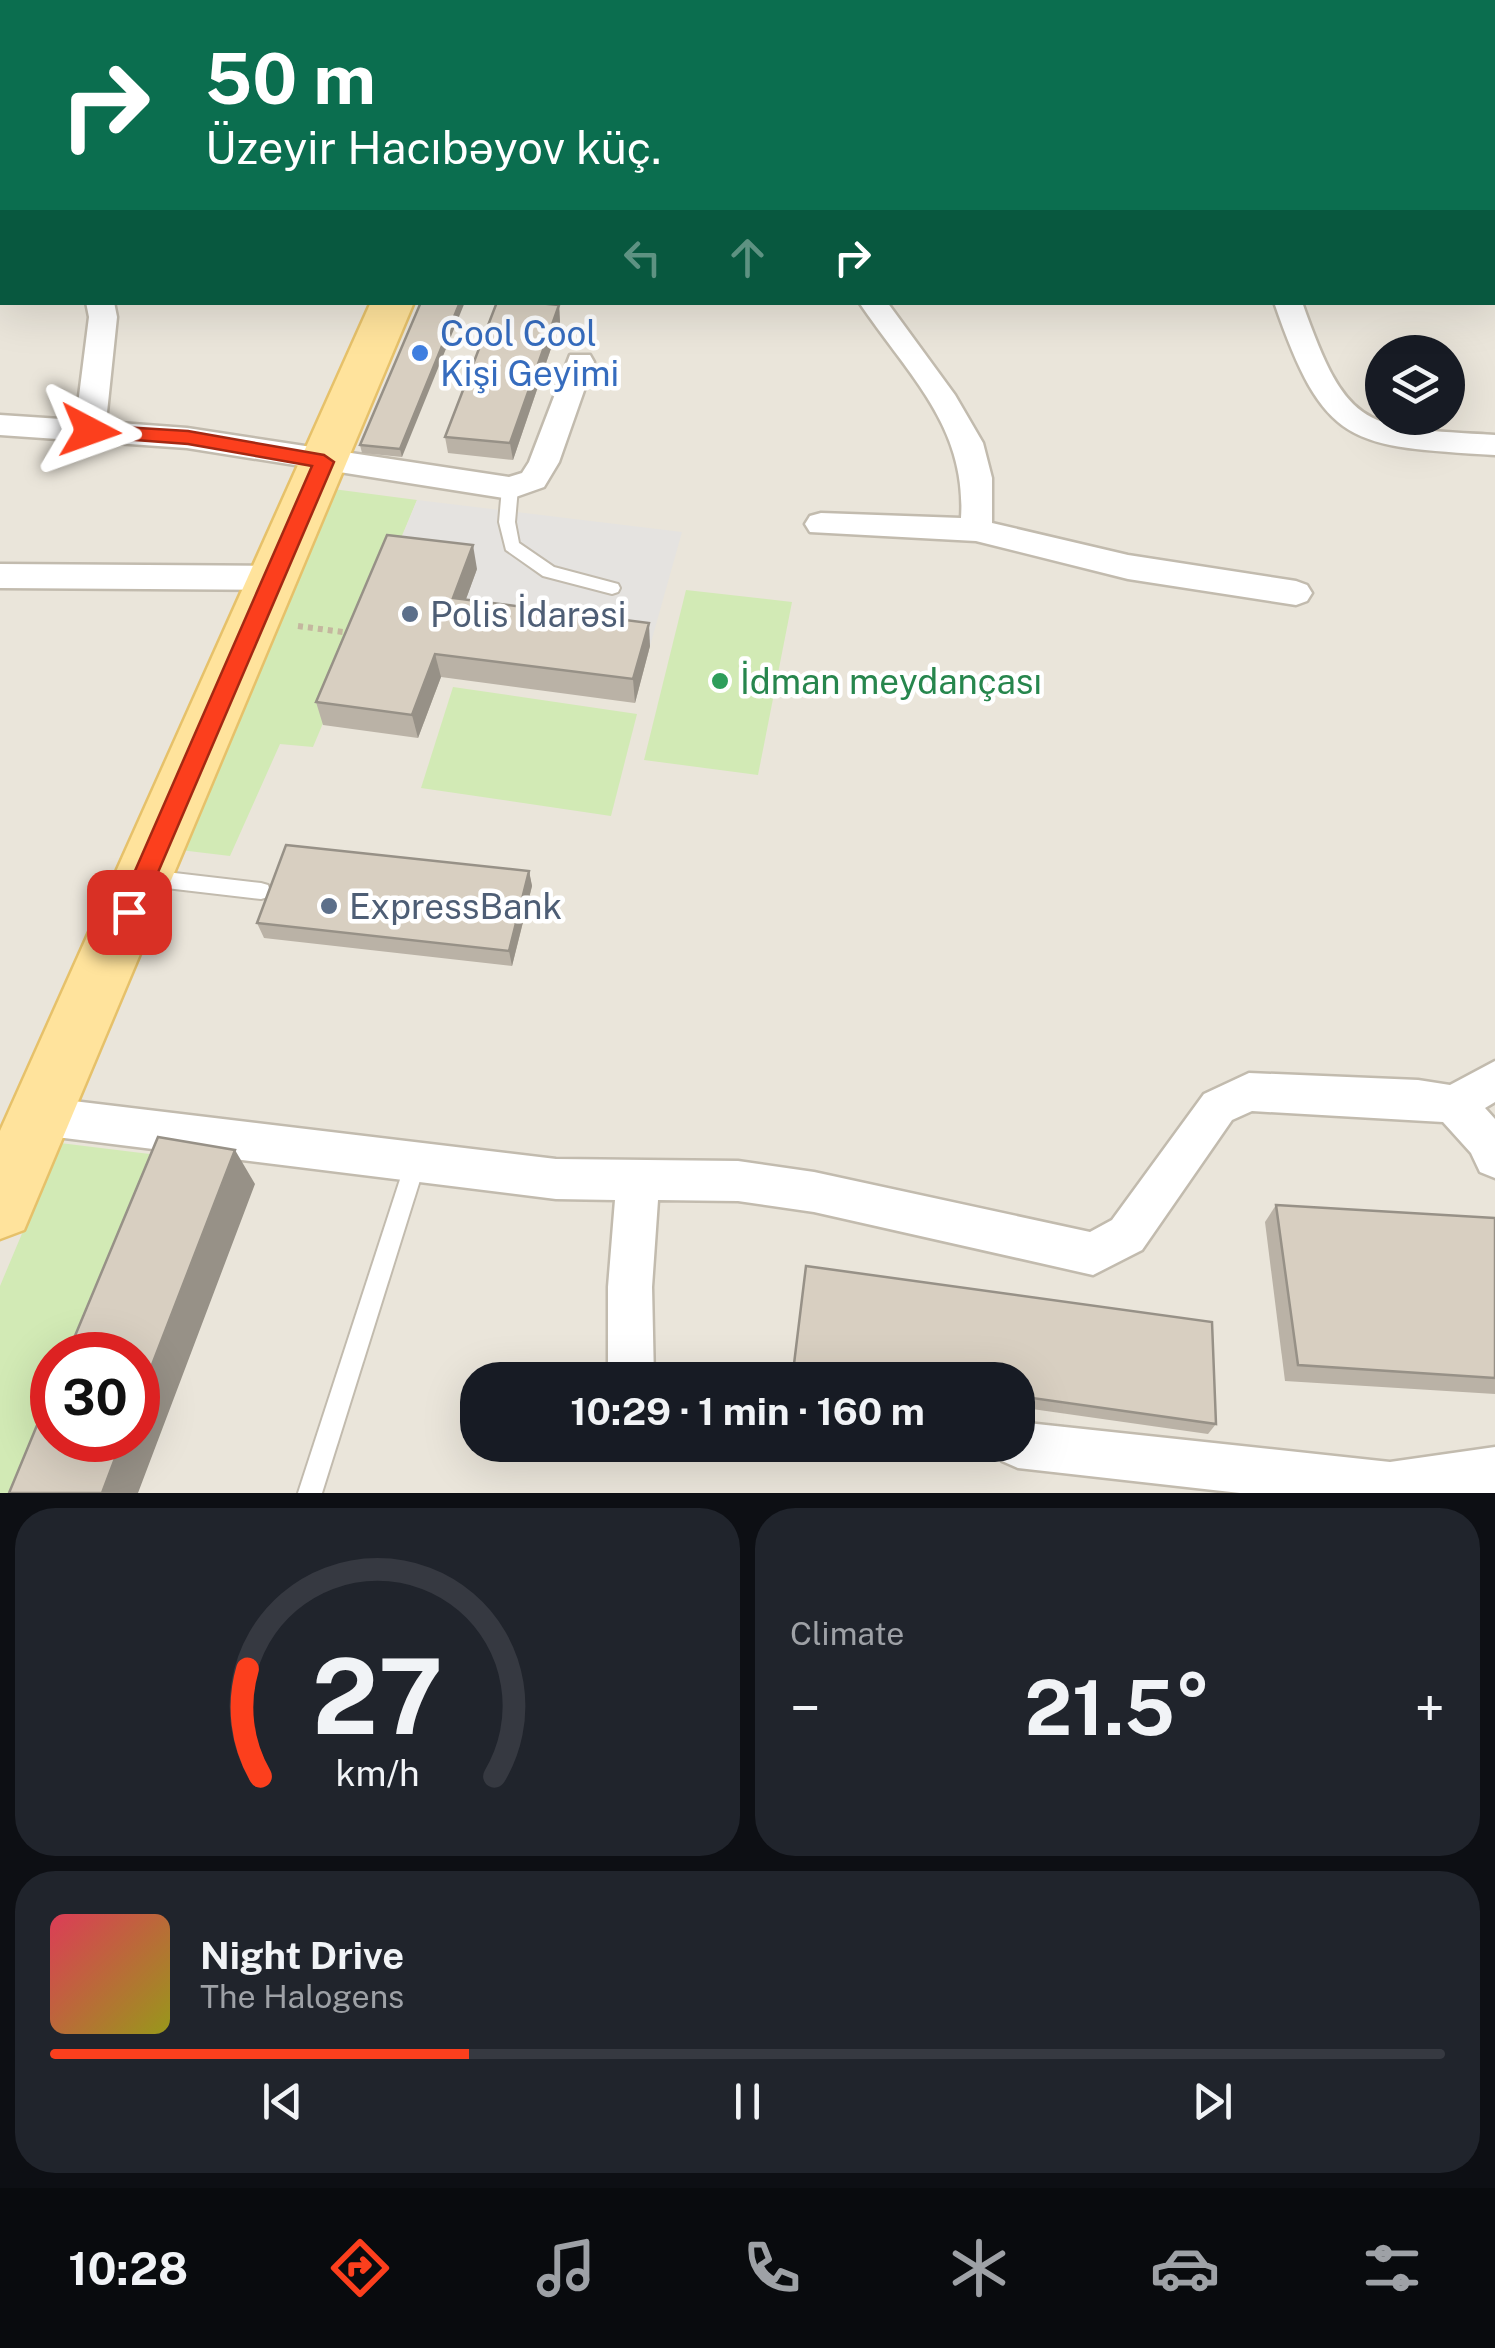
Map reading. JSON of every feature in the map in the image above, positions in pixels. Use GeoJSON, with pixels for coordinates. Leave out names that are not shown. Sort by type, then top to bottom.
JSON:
{"type":"FeatureCollection","features":[{"type":"Feature","properties":{"kind":"main road"},"geometry":{"type":"LineString","coordinates":[[0,1208],[392,305]]}},
{"type":"Feature","properties":{"kind":"street"},"geometry":{"type":"LineString","coordinates":[[90,431],[103,318],[101,305]]}},
{"type":"Feature","properties":{"kind":"street"},"geometry":{"type":"LineString","coordinates":[[874,305],[945,406],[973,456],[979,495],[976,530]]}},
{"type":"Feature","properties":{"kind":"street"},"geometry":{"type":"LineString","coordinates":[[1286,305],[1321,377],[1353,423],[1377,433],[1495,446]]}},
{"type":"Feature","properties":{"kind":"street"},"geometry":{"type":"LineString","coordinates":[[0,425],[188,438],[510,488],[532,480],[544,462],[580,362]]}},
{"type":"Feature","properties":{"kind":"street"},"geometry":{"type":"LineString","coordinates":[[820,524],[976,530],[1128,568],[1296,594]]}},
{"type":"Feature","properties":{"kind":"street"},"geometry":{"type":"LineString","coordinates":[[0,576],[265,599]]}},
{"type":"Feature","properties":{"kind":"street"},"geometry":{"type":"LineString","coordinates":[[1454,1105],[1495,1080]]}},
{"type":"Feature","properties":{"kind":"street"},"geometry":{"type":"LineString","coordinates":[[40,1116],[556,1179],[738,1181],[814,1192],[1092,1254],[1127,1235],[1218,1107],[1250,1092],[1418,1099],[1454,1105],[1486,1140],[1495,1158]]}},
{"type":"Feature","properties":{"kind":"street"},"geometry":{"type":"LineString","coordinates":[[631,1362],[630,1288],[638,1181]]}},
{"type":"Feature","properties":{"kind":"street"},"geometry":{"type":"LineString","coordinates":[[1035,1446],[1390,1486],[1495,1471]]}},
{"type":"Feature","properties":{"kind":"lane"},"geometry":{"type":"LineString","coordinates":[[510,488],[507,522],[512,546],[549,572],[612,588]]}},
{"type":"Feature","properties":{"kind":"lane"},"geometry":{"type":"LineString","coordinates":[[144,878],[261,891]]}},
{"type":"Feature","properties":{"kind":"lane"},"geometry":{"type":"LineString","coordinates":[[310,1493],[416,1162]]}},
{"type":"Feature","properties":{"kind":"path"},"geometry":{"type":"LineString","coordinates":[[265,599],[361,634]]}},
{"type":"Feature","properties":{"kind":"shaded area"},"geometry":{"type":"Polygon","coordinates":[[[0,305],[1495,305],[1495,1493],[0,1493],[0,305]]]}},
{"type":"Feature","properties":{"kind":"shaded area"},"geometry":{"type":"Polygon","coordinates":[[[417,500],[682,532],[650,646],[458,621],[393,559],[417,500]]]}},
{"type":"Feature","properties":{"kind":"green space"},"geometry":{"type":"Polygon","coordinates":[[[333,489],[417,500],[313,747],[280,744],[230,856],[180,850],[333,489]]]}},
{"type":"Feature","properties":{"kind":"green space","name":"İdman meydançası"},"geometry":{"type":"Polygon","coordinates":[[[686,590],[792,602],[758,775],[644,760],[686,590]]]}},
{"type":"Feature","properties":{"kind":"green space"},"geometry":{"type":"Polygon","coordinates":[[[453,687],[637,714],[611,816],[421,788],[453,687]]]}},
{"type":"Feature","properties":{"kind":"green space"},"geometry":{"type":"Polygon","coordinates":[[[60,1143],[166,1156],[93,1332],[30,1332],[30,1462],[38,1462],[26,1493],[0,1493],[0,1286],[60,1143]]]}},
{"type":"Feature","properties":{"kind":"building"},"geometry":{"type":"Polygon","coordinates":[[[420,305],[459,305],[400,449],[360,445],[420,305]]]}},
{"type":"Feature","properties":{"kind":"building"},"geometry":{"type":"Polygon","coordinates":[[[496,305],[559,305],[510,443],[445,437],[496,305]]]}},
{"type":"Feature","properties":{"kind":"building"},"geometry":{"type":"Polygon","coordinates":[[[387,535],[473,545],[453,598],[649,623],[633,679],[435,654],[412,715],[316,702],[387,535]]]}},
{"type":"Feature","properties":{"kind":"building"},"geometry":{"type":"Polygon","coordinates":[[[286,845],[529,871],[509,951],[257,923],[286,845]]]}},
{"type":"Feature","properties":{"kind":"building"},"geometry":{"type":"Polygon","coordinates":[[[158,1137],[235,1150],[160,1344],[160,1332],[77,1332],[158,1137]]]}},
{"type":"Feature","properties":{"kind":"building"},"geometry":{"type":"Polygon","coordinates":[[[1276,1205],[1495,1218],[1495,1378],[1298,1365],[1276,1205]]]}},
{"type":"Feature","properties":{"kind":"building"},"geometry":{"type":"Polygon","coordinates":[[[806,1266],[1212,1322],[1216,1424],[1035,1398],[1035,1362],[794,1362],[806,1266]]]}},
{"type":"Feature","properties":{"kind":"building"},"geometry":{"type":"Polygon","coordinates":[[[30,1442],[30,1462],[114,1462],[102,1493],[9,1493],[30,1442]]]}},
{"type":"Feature","properties":{"kind":"place","name":"Cool Cool Kişi Geyimi"},"geometry":{"type":"Point","coordinates":[420,353]}},
{"type":"Feature","properties":{"kind":"place","name":"Polis İdarəsi"},"geometry":{"type":"Point","coordinates":[410,614]}},
{"type":"Feature","properties":{"kind":"place","name":"İdman meydançası"},"geometry":{"type":"Point","coordinates":[720,681]}},
{"type":"Feature","properties":{"kind":"place","name":"ExpressBank"},"geometry":{"type":"Point","coordinates":[329,906]}},
{"type":"Feature","properties":{"kind":"route"},"geometry":{"type":"LineString","coordinates":[[90,431],[188,438],[324,462],[129,912]]}}]}
